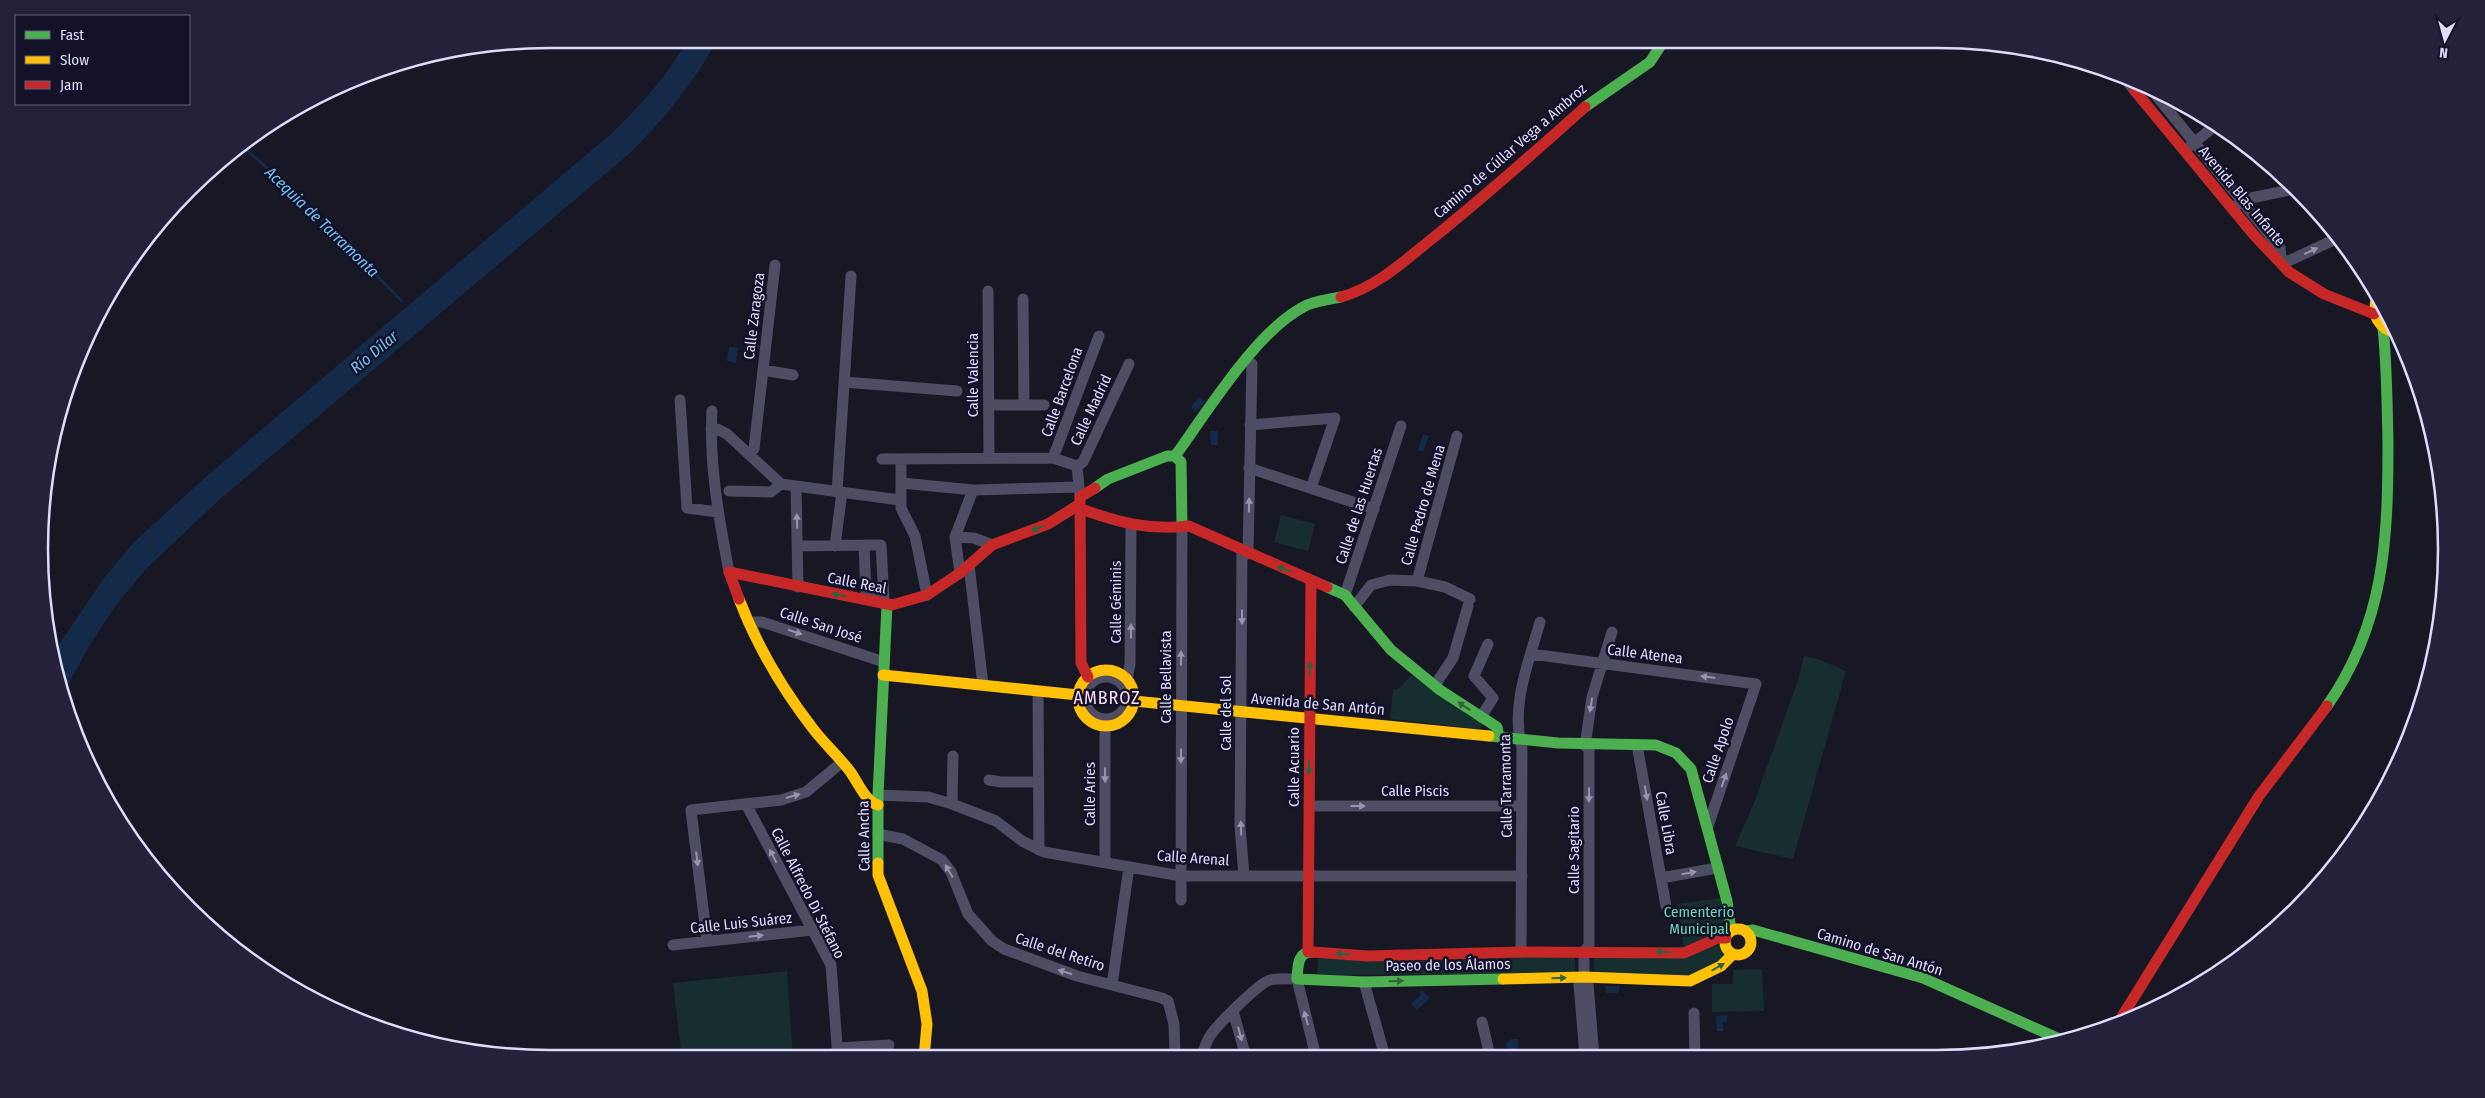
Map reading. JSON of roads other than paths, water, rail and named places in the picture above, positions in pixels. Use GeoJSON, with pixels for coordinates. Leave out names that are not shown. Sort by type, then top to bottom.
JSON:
{"type":"FeatureCollection","features":[{"type":"Feature","properties":{"kind":"street","name":"Camino de Cúllar Vega a Ambroz"},"geometry":{"type":"LineString","coordinates":[[1175,456],[1246,359],[1282,321],[1308,305],[1351,294],[1372,285],[1393,270],[1493,190],[1589,103],[1650,62],[1659,48]]}},
{"type":"Feature","properties":{"kind":"street","name":"Avenida Blas Infante"},"geometry":{"type":"LineString","coordinates":[[2142,92],[2184,150],[2282,264],[2307,285],[2341,302],[2374,314]]}},
{"type":"Feature","properties":{"kind":"street","name":"Avenida Blas Infante"},"geometry":{"type":"LineString","coordinates":[[2160,100],[2280,248],[2282,264]]}},
{"type":"Feature","properties":{"kind":"street"},"geometry":{"type":"LineString","coordinates":[[2184,150],[2210,129]]}},
{"type":"Feature","properties":{"kind":"street"},"geometry":{"type":"LineString","coordinates":[[2233,209],[2243,201],[2288,191]]}},
{"type":"Feature","properties":{"kind":"street"},"geometry":{"type":"LineString","coordinates":[[2282,264],[2332,241]]}},
{"type":"Feature","properties":{"kind":"street","name":"Calle Zaragoza"},"geometry":{"type":"LineString","coordinates":[[750,453],[754,449],[775,265]]}},
{"type":"Feature","properties":{"kind":"street"},"geometry":{"type":"LineString","coordinates":[[835,546],[851,276]]}},
{"type":"Feature","properties":{"kind":"street","name":"Calle Valencia"},"geometry":{"type":"LineString","coordinates":[[988,291],[989,458]]}},
{"type":"Feature","properties":{"kind":"street"},"geometry":{"type":"LineString","coordinates":[[1023,299],[1024,405]]}},
{"type":"Feature","properties":{"kind":"street"},"geometry":{"type":"LineString","coordinates":[[2350,304],[2371,299]]}},
{"type":"Feature","properties":{"kind":"street"},"geometry":{"type":"LineString","coordinates":[[2124,1014],[2259,796],[2310,732],[2336,693],[2366,631],[2380,583],[2388,516],[2387,364],[2383,328],[2374,314],[2375,307]]}},
{"type":"Feature","properties":{"kind":"street"},"geometry":{"type":"LineString","coordinates":[[2383,328],[2387,329]]}},
{"type":"Feature","properties":{"kind":"street","name":"Calle Barcelona"},"geometry":{"type":"LineString","coordinates":[[1054,458],[1099,336]]}},
{"type":"Feature","properties":{"kind":"street"},"geometry":{"type":"LineString","coordinates":[[2387,364],[2395,347]]}},
{"type":"Feature","properties":{"kind":"street","name":"Calle del Sol"},"geometry":{"type":"LineString","coordinates":[[1244,876],[1240,826],[1241,713],[1252,364],[1246,359]]}},
{"type":"Feature","properties":{"kind":"street","name":"Calle Madrid"},"geometry":{"type":"LineString","coordinates":[[1077,466],[1082,462],[1129,364]]}},
{"type":"Feature","properties":{"kind":"street","name":"Calle Zaragoza"},"geometry":{"type":"LineString","coordinates":[[763,370],[793,375]]}},
{"type":"Feature","properties":{"kind":"street"},"geometry":{"type":"LineString","coordinates":[[844,382],[957,391]]}},
{"type":"Feature","properties":{"kind":"street"},"geometry":{"type":"LineString","coordinates":[[680,400],[687,508],[718,512]]}},
{"type":"Feature","properties":{"kind":"street"},"geometry":{"type":"LineString","coordinates":[[988,405],[1044,405]]}},
{"type":"Feature","properties":{"kind":"street"},"geometry":{"type":"LineString","coordinates":[[712,411],[710,429],[718,512],[729,572],[748,622],[762,654],[813,729],[863,790],[878,800]]}},
{"type":"Feature","properties":{"kind":"street"},"geometry":{"type":"LineString","coordinates":[[1250,425],[1336,418],[1311,488]]}},
{"type":"Feature","properties":{"kind":"street","name":"Calle de las Huertas"},"geometry":{"type":"LineString","coordinates":[[1344,596],[1401,426]]}},
{"type":"Feature","properties":{"kind":"street"},"geometry":{"type":"LineString","coordinates":[[710,429],[717,429],[728,434],[781,484],[900,500]]}},
{"type":"Feature","properties":{"kind":"street","name":"Calle Pedro de Mena"},"geometry":{"type":"LineString","coordinates":[[1417,582],[1457,436]]}},
{"type":"Feature","properties":{"kind":"street","name":"Calle Real"},"geometry":{"type":"LineString","coordinates":[[729,572],[887,605],[927,595],[960,573],[992,545],[1048,524],[1108,479],[1167,456],[1175,456]]}},
{"type":"Feature","properties":{"kind":"street","name":"Calle Bellavista"},"geometry":{"type":"LineString","coordinates":[[1175,456],[1181,462],[1182,526],[1181,900]]}},
{"type":"Feature","properties":{"kind":"street"},"geometry":{"type":"LineString","coordinates":[[882,459],[1054,458],[1077,466],[1080,499],[1081,663],[1088,677]]}},
{"type":"Feature","properties":{"kind":"street"},"geometry":{"type":"LineString","coordinates":[[901,459],[901,508],[915,536],[927,595]]}},
{"type":"Feature","properties":{"kind":"street"},"geometry":{"type":"LineString","coordinates":[[1249,468],[1374,509]]}},
{"type":"Feature","properties":{"kind":"street"},"geometry":{"type":"LineString","coordinates":[[902,483],[1080,499],[1131,524],[1174,528],[1189,526],[1344,596],[1392,650],[1433,684],[1497,727],[1499,736]]}},
{"type":"Feature","properties":{"kind":"street"},"geometry":{"type":"LineString","coordinates":[[729,491],[771,492],[781,484]]}},
{"type":"Feature","properties":{"kind":"street"},"geometry":{"type":"LineString","coordinates":[[796,486],[798,587]]}},
{"type":"Feature","properties":{"kind":"street"},"geometry":{"type":"LineString","coordinates":[[960,573],[955,537],[973,490]]}},
{"type":"Feature","properties":{"kind":"street","name":"Calle Géminis"},"geometry":{"type":"LineString","coordinates":[[1127,680],[1130,664],[1131,524]]}},
{"type":"Feature","properties":{"kind":"street"},"geometry":{"type":"LineString","coordinates":[[955,537],[974,538],[992,545]]}},
{"type":"Feature","properties":{"kind":"street"},"geometry":{"type":"LineString","coordinates":[[797,546],[864,545]]}},
{"type":"Feature","properties":{"kind":"street"},"geometry":{"type":"LineString","coordinates":[[969,565],[983,685]]}},
{"type":"Feature","properties":{"kind":"street"},"geometry":{"type":"LineString","coordinates":[[1354,607],[1371,585],[1390,580],[1445,587],[1469,603],[1454,654],[1433,684]]}},
{"type":"Feature","properties":{"kind":"street","name":"Calle Acuario"},"geometry":{"type":"LineString","coordinates":[[1311,581],[1309,875],[1312,963]]}},
{"type":"Feature","properties":{"kind":"street","name":"Calle Ancha"},"geometry":{"type":"LineString","coordinates":[[887,605],[878,800],[878,874],[922,990],[926,1009],[924,1050]]}},
{"type":"Feature","properties":{"kind":"street","name":"Calle San José"},"geometry":{"type":"LineString","coordinates":[[748,622],[762,622],[884,662]]}},
{"type":"Feature","properties":{"kind":"street","name":"Calle Tarramonta"},"geometry":{"type":"LineString","coordinates":[[1521,952],[1522,748],[1520,740],[1520,696],[1540,622]]}},
{"type":"Feature","properties":{"kind":"street","name":"Calle Sagitario"},"geometry":{"type":"LineString","coordinates":[[1584,951],[1589,946],[1587,746],[1592,697],[1612,632]]}},
{"type":"Feature","properties":{"kind":"street"},"geometry":{"type":"LineString","coordinates":[[1481,717],[1493,698],[1474,676],[1488,644]]}},
{"type":"Feature","properties":{"kind":"street","name":"Calle Atenea"},"geometry":{"type":"LineString","coordinates":[[1531,654],[1756,684]]}},
{"type":"Feature","properties":{"kind":"street"},"geometry":{"type":"LineString","coordinates":[[1104,670],[1119,674],[1127,680],[1131,686],[1134,702],[1125,719],[1113,726],[1105,726],[1091,722],[1086,718],[1078,703],[1078,695],[1088,677],[1104,670]]}},
{"type":"Feature","properties":{"kind":"street"},"geometry":{"type":"LineString","coordinates":[[883,675],[1078,695]]}},
{"type":"Feature","properties":{"kind":"street","name":"Calle Apolo"},"geometry":{"type":"LineString","coordinates":[[1708,826],[1756,684]]}},
{"type":"Feature","properties":{"kind":"street"},"geometry":{"type":"LineString","coordinates":[[1038,691],[1039,850]]}},
{"type":"Feature","properties":{"kind":"street","name":"Avenida de San Antón"},"geometry":{"type":"LineString","coordinates":[[1134,702],[1587,746],[1637,745],[1666,748],[1686,761],[1691,769],[1708,826],[1717,868],[1739,934],[1727,948],[1733,954]]}},
{"type":"Feature","properties":{"kind":"street","name":"Calle Aries"},"geometry":{"type":"LineString","coordinates":[[1105,726],[1105,862]]}},
{"type":"Feature","properties":{"kind":"street","name":"Calle Libra"},"geometry":{"type":"LineString","coordinates":[[1637,745],[1666,906]]}},
{"type":"Feature","properties":{"kind":"street"},"geometry":{"type":"LineString","coordinates":[[952,804],[953,756]]}},
{"type":"Feature","properties":{"kind":"street"},"geometry":{"type":"LineString","coordinates":[[707,941],[691,810],[780,800],[806,792],[841,763]]}},
{"type":"Feature","properties":{"kind":"street"},"geometry":{"type":"LineString","coordinates":[[989,780],[1000,782],[1038,782]]}},
{"type":"Feature","properties":{"kind":"street","name":"Calle Arenal"},"geometry":{"type":"LineString","coordinates":[[878,800],[928,797],[996,821],[1022,841],[1039,850],[1181,876],[1522,876]]}},
{"type":"Feature","properties":{"kind":"street","name":"Calle Alfredo Di Stéfano"},"geometry":{"type":"LineString","coordinates":[[746,804],[831,965],[837,1050]]}},
{"type":"Feature","properties":{"kind":"street","name":"Calle Piscis"},"geometry":{"type":"LineString","coordinates":[[1309,806],[1522,806]]}},
{"type":"Feature","properties":{"kind":"street","name":"Calle del Retiro"},"geometry":{"type":"LineString","coordinates":[[878,834],[903,839],[942,860],[951,872],[968,914],[992,941],[1004,949],[1051,967],[1168,1001],[1174,1024],[1175,1050]]}},
{"type":"Feature","properties":{"kind":"street"},"geometry":{"type":"LineString","coordinates":[[1112,984],[1128,867]]}},
{"type":"Feature","properties":{"kind":"street"},"geometry":{"type":"LineString","coordinates":[[1661,878],[1717,868]]}},
{"type":"Feature","properties":{"kind":"street","name":"Calle Luis Suárez"},"geometry":{"type":"LineString","coordinates":[[673,946],[812,930]]}},
{"type":"Feature","properties":{"kind":"street","name":"Camino de San Antón"},"geometry":{"type":"LineString","coordinates":[[1739,934],[1753,930],[1923,978],[2053,1036]]}},
{"type":"Feature","properties":{"kind":"street","name":"Paseo de los Álamos"},"geometry":{"type":"LineString","coordinates":[[1739,934],[1748,951],[1742,955],[1733,954],[1721,966],[1690,980],[1584,978],[1364,982],[1312,963],[1368,956],[1584,951],[1684,953],[1718,938],[1739,934]]}},
{"type":"Feature","properties":{"kind":"street"},"geometry":{"type":"LineString","coordinates":[[1584,951],[1584,978],[1588,984],[1594,1050]]}},
{"type":"Feature","properties":{"kind":"street"},"geometry":{"type":"LineString","coordinates":[[1204,1050],[1210,1035],[1233,1011],[1268,980],[1297,979],[1312,963],[1302,954],[1298,958],[1297,979],[1314,1050]]}},
{"type":"Feature","properties":{"kind":"street"},"geometry":{"type":"LineString","coordinates":[[1584,978],[1579,984],[1584,1050]]}},
{"type":"Feature","properties":{"kind":"street"},"geometry":{"type":"LineString","coordinates":[[1364,982],[1383,1050]]}},
{"type":"Feature","properties":{"kind":"street"},"geometry":{"type":"LineString","coordinates":[[1233,1011],[1244,1050]]}},
{"type":"Feature","properties":{"kind":"street"},"geometry":{"type":"LineString","coordinates":[[1694,1014],[1695,1050]]}},
{"type":"Feature","properties":{"kind":"street"},"geometry":{"type":"LineString","coordinates":[[1482,1022],[1489,1050]]}},
{"type":"Feature","properties":{"kind":"street"},"geometry":{"type":"LineString","coordinates":[[856,1050],[889,1045]]}},
{"type":"Feature","properties":{"kind":"water","name":"Río Dílar"},"geometry":{"type":"Polygon","coordinates":[[[682,48],[713,48],[667,114],[642,141],[219,500],[146,569],[117,604],[92,641],[67,686],[57,649],[104,578],[133,543],[209,474],[612,133],[653,89],[682,48]]]}},
{"type":"Feature","properties":{"kind":"water"},"geometry":{"type":"Polygon","coordinates":[[[729,347],[738,348],[736,363],[727,361],[729,347]]]}},
{"type":"Feature","properties":{"kind":"water"},"geometry":{"type":"Polygon","coordinates":[[[1199,397],[1205,402],[1196,412],[1191,407],[1199,397]]]}},
{"type":"Feature","properties":{"kind":"water"},"geometry":{"type":"Polygon","coordinates":[[[1210,431],[1218,431],[1218,445],[1211,445],[1210,431]]]}},
{"type":"Feature","properties":{"kind":"water"},"geometry":{"type":"Polygon","coordinates":[[[1423,434],[1429,436],[1423,452],[1418,450],[1423,434]]]}},
{"type":"Feature","properties":{"kind":"water"},"geometry":{"type":"Polygon","coordinates":[[[1605,986],[1620,986],[1618,993],[1606,993],[1605,986]]]}},
{"type":"Feature","properties":{"kind":"water"},"geometry":{"type":"Polygon","coordinates":[[[1422,990],[1430,998],[1417,1010],[1411,1004],[1421,995],[1419,992],[1422,990]]]}},
{"type":"Feature","properties":{"kind":"water"},"geometry":{"type":"Polygon","coordinates":[[[1727,1015],[1727,1022],[1723,1022],[1723,1031],[1717,1031],[1716,1016],[1727,1015]]]}},
{"type":"Feature","properties":{"kind":"water"},"geometry":{"type":"Polygon","coordinates":[[[1511,1039],[1518,1039],[1518,1050],[1510,1050],[1507,1048],[1506,1044],[1511,1039]]]}},
{"type":"Feature","properties":{"kind":"waterway","name":"Acequia de Tarramonta"},"geometry":{"type":"LineString","coordinates":[[246,149],[289,187],[402,301]]}},
{"type":"Feature","properties":{"kind":"district","name":"AMBROZ"},"geometry":{"type":"Point","coordinates":[1107,698]}},
{"type":"Feature","properties":{"kind":"park label","name":"Cementerio Municipal"},"geometry":{"type":"Point","coordinates":[1699,920]}}]}
